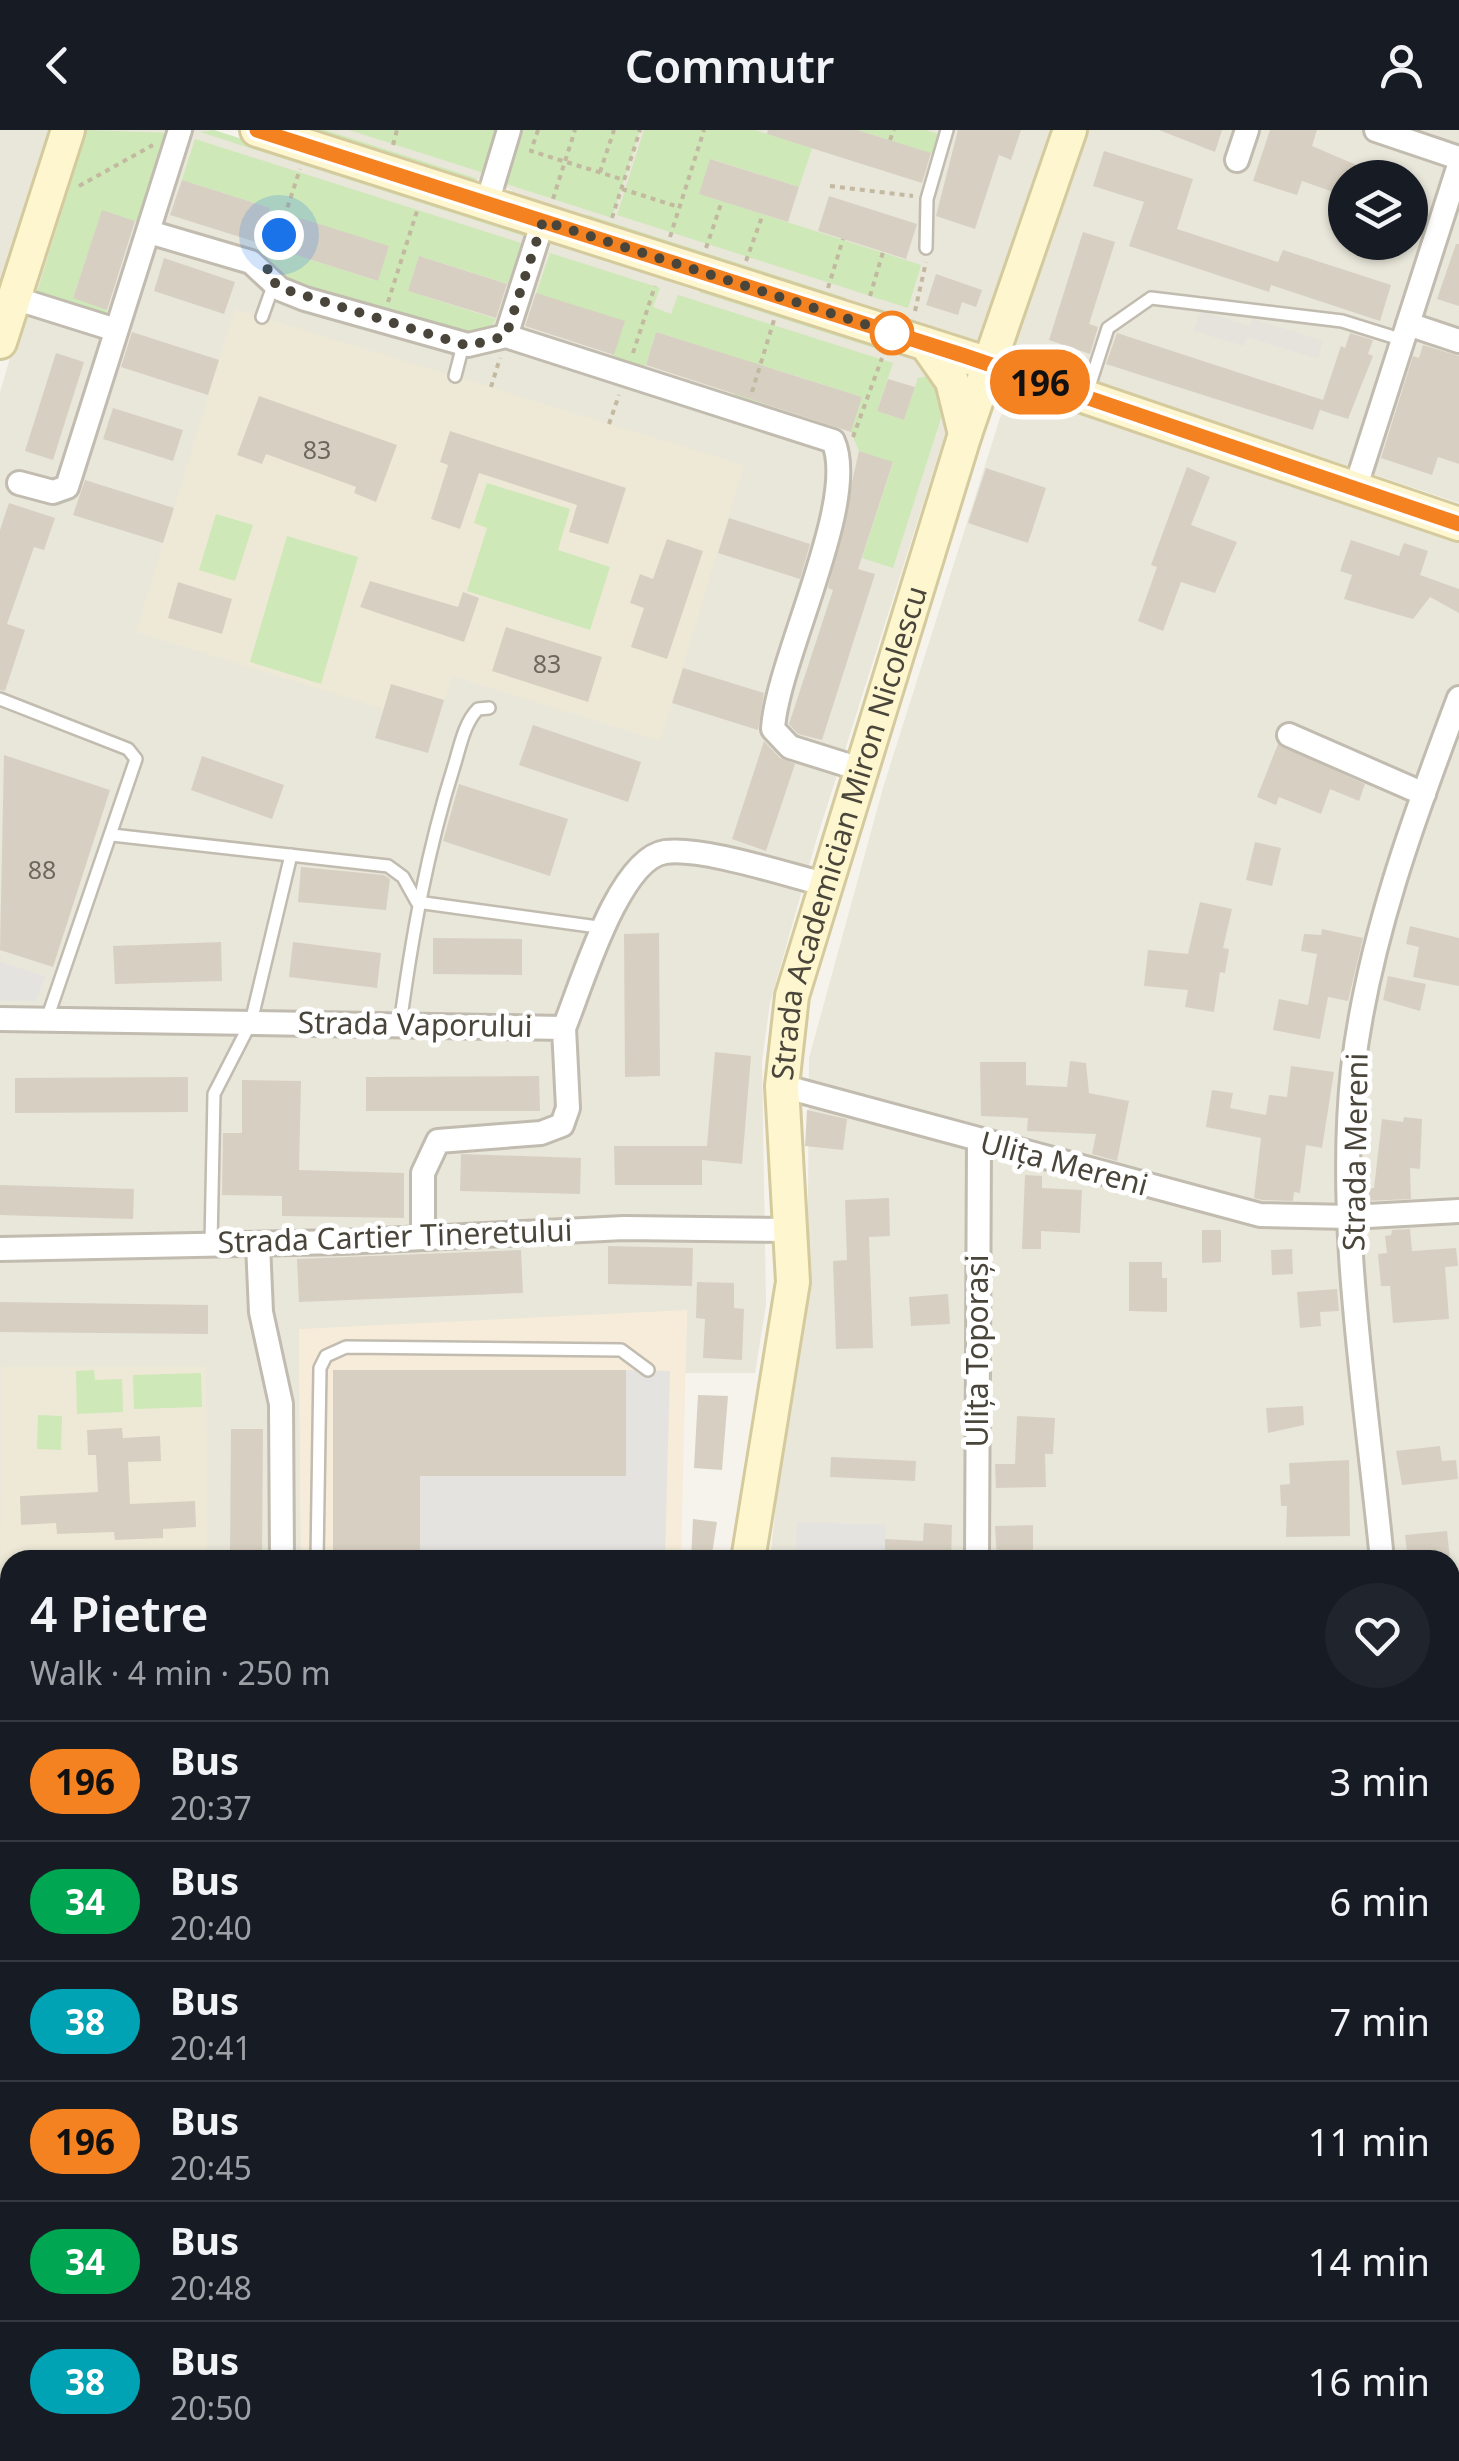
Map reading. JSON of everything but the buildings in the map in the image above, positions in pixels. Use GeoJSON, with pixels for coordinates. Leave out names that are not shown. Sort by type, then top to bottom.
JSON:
{"type":"FeatureCollection","features":[{"type":"Feature","properties":{"kind":"street"},"geometry":{"type":"LineString","coordinates":[[0,342],[68,130]]}},
{"type":"Feature","properties":{"kind":"street"},"geometry":{"type":"LineString","coordinates":[[257,130],[487,203],[548,210],[920,330],[989,364],[1459,524]]}},
{"type":"Feature","properties":{"kind":"street"},"geometry":{"type":"LineString","coordinates":[[487,203],[509,130]]}},
{"type":"Feature","properties":{"kind":"street","name":"Strada Academician Miron Nicolescu"},"geometry":{"type":"LineString","coordinates":[[750,1550],[790,1310],[791,1230],[782,1086],[792,996],[965,434],[1070,130]]}},
{"type":"Feature","properties":{"kind":"street"},"geometry":{"type":"LineString","coordinates":[[1237,160],[1248,130]]}},
{"type":"Feature","properties":{"kind":"street"},"geometry":{"type":"LineString","coordinates":[[1354,489],[1459,162],[1376,130]]}},
{"type":"Feature","properties":{"kind":"street"},"geometry":{"type":"LineString","coordinates":[[18,483],[52,492],[67,487],[149,232],[169,136]]}},
{"type":"Feature","properties":{"kind":"street"},"geometry":{"type":"LineString","coordinates":[[506,336],[548,210]]}},
{"type":"Feature","properties":{"kind":"street"},"geometry":{"type":"LineString","coordinates":[[149,232],[243,259],[296,296],[463,344],[479,346],[506,336],[826,437],[836,447],[838,464],[826,546],[773,729],[790,747],[860,769]]}},
{"type":"Feature","properties":{"kind":"street"},"geometry":{"type":"LineString","coordinates":[[14,298],[116,330]]}},
{"type":"Feature","properties":{"kind":"street"},"geometry":{"type":"LineString","coordinates":[[920,330],[957,392],[965,434]]}},
{"type":"Feature","properties":{"kind":"street"},"geometry":{"type":"LineString","coordinates":[[1406,332],[1459,341]]}},
{"type":"Feature","properties":{"kind":"street","name":"Strada Mereni"},"geometry":{"type":"LineString","coordinates":[[1381,1550],[1350,1217],[1350,1105],[1359,1031],[1379,938],[1459,698]]}},
{"type":"Feature","properties":{"kind":"street"},"geometry":{"type":"LineString","coordinates":[[1289,735],[1424,794]]}},
{"type":"Feature","properties":{"kind":"street"},"geometry":{"type":"LineString","coordinates":[[564,1028],[604,928],[632,873],[646,858],[664,852],[688,852],[824,884]]}},
{"type":"Feature","properties":{"kind":"street","name":"Strada Vaporului"},"geometry":{"type":"LineString","coordinates":[[0,1019],[564,1028],[568,1108],[562,1125],[541,1133],[438,1141],[423,1173],[423,1238]]}},
{"type":"Feature","properties":{"kind":"street","name":"Ulița Mereni"},"geometry":{"type":"LineString","coordinates":[[782,1086],[1260,1215],[1350,1217],[1459,1210]]}},
{"type":"Feature","properties":{"kind":"street","name":"Ulița Toporași"},"geometry":{"type":"LineString","coordinates":[[977,1550],[979,1141]]}},
{"type":"Feature","properties":{"kind":"street","name":"Strada Cartier Tineretului"},"geometry":{"type":"LineString","coordinates":[[0,1249],[258,1244],[624,1228],[791,1230]]}},
{"type":"Feature","properties":{"kind":"street"},"geometry":{"type":"LineString","coordinates":[[258,1244],[261,1312],[281,1404],[282,1550]]}},
{"type":"Feature","properties":{"kind":"lane"},"geometry":{"type":"LineString","coordinates":[[926,248],[927,199],[948,130]]}},
{"type":"Feature","properties":{"kind":"lane"},"geometry":{"type":"LineString","coordinates":[[262,317],[270,278]]}},
{"type":"Feature","properties":{"kind":"lane"},"geometry":{"type":"LineString","coordinates":[[1086,397],[1108,328],[1150,298],[1406,332]]}},
{"type":"Feature","properties":{"kind":"lane"},"geometry":{"type":"LineString","coordinates":[[455,376],[463,344]]}},
{"type":"Feature","properties":{"kind":"lane"},"geometry":{"type":"LineString","coordinates":[[0,699],[128,749],[136,760],[133,778],[47,1019]]}},
{"type":"Feature","properties":{"kind":"lane"},"geometry":{"type":"LineString","coordinates":[[400,1025],[417,902],[468,722],[478,709],[489,708]]}},
{"type":"Feature","properties":{"kind":"lane"},"geometry":{"type":"LineString","coordinates":[[112,835],[388,866],[403,877],[417,902]]}},
{"type":"Feature","properties":{"kind":"lane"},"geometry":{"type":"LineString","coordinates":[[211,1244],[214,1094],[250,1022],[291,855]]}},
{"type":"Feature","properties":{"kind":"lane"},"geometry":{"type":"LineString","coordinates":[[417,902],[604,928]]}},
{"type":"Feature","properties":{"kind":"lane"},"geometry":{"type":"LineString","coordinates":[[318,1550],[320,1368],[326,1356],[346,1347],[621,1350],[648,1370]]}},
{"type":"Feature","properties":{"kind":"path"},"geometry":{"type":"LineString","coordinates":[[392,148],[397,130]]}},
{"type":"Feature","properties":{"kind":"path"},"geometry":{"type":"LineString","coordinates":[[538,130],[531,151],[624,180]]}},
{"type":"Feature","properties":{"kind":"path"},"geometry":{"type":"LineString","coordinates":[[548,210],[574,130]]}},
{"type":"Feature","properties":{"kind":"path"},"geometry":{"type":"LineString","coordinates":[[600,172],[614,130]]}},
{"type":"Feature","properties":{"kind":"path"},"geometry":{"type":"LineString","coordinates":[[612,218],[640,130]]}},
{"type":"Feature","properties":{"kind":"path"},"geometry":{"type":"LineString","coordinates":[[670,237],[704,130]]}},
{"type":"Feature","properties":{"kind":"path"},"geometry":{"type":"LineString","coordinates":[[890,140],[894,130]]}},
{"type":"Feature","properties":{"kind":"path"},"geometry":{"type":"LineString","coordinates":[[68,192],[169,136]]}},
{"type":"Feature","properties":{"kind":"path"},"geometry":{"type":"LineString","coordinates":[[270,278],[300,168]]}},
{"type":"Feature","properties":{"kind":"path"},"geometry":{"type":"LineString","coordinates":[[830,186],[881,189],[927,199]]}},
{"type":"Feature","properties":{"kind":"path"},"geometry":{"type":"LineString","coordinates":[[622,188],[680,207]]}},
{"type":"Feature","properties":{"kind":"path"},"geometry":{"type":"LineString","coordinates":[[706,248],[722,201]]}},
{"type":"Feature","properties":{"kind":"path"},"geometry":{"type":"LineString","coordinates":[[381,321],[418,206]]}},
{"type":"Feature","properties":{"kind":"path"},"geometry":{"type":"LineString","coordinates":[[746,261],[763,214]]}},
{"type":"Feature","properties":{"kind":"path"},"geometry":{"type":"LineString","coordinates":[[828,288],[843,239]]}},
{"type":"Feature","properties":{"kind":"path"},"geometry":{"type":"LineString","coordinates":[[920,330],[926,248]]}},
{"type":"Feature","properties":{"kind":"path"},"geometry":{"type":"LineString","coordinates":[[868,300],[884,252]]}},
{"type":"Feature","properties":{"kind":"path"},"geometry":{"type":"LineString","coordinates":[[609,424],[656,282]]}},
{"type":"Feature","properties":{"kind":"path"},"geometry":{"type":"LineString","coordinates":[[746,411],[774,320]]}},
{"type":"Feature","properties":{"kind":"path"},"geometry":{"type":"LineString","coordinates":[[836,447],[859,429],[883,355]]}},
{"type":"Feature","properties":{"kind":"shaded area"},"geometry":{"type":"Polygon","coordinates":[[[0,130],[55,130],[0,289],[0,130]]]}},
{"type":"Feature","properties":{"kind":"shaded area"},"geometry":{"type":"Polygon","coordinates":[[[77,130],[213,130],[525,230],[527,237],[549,243],[556,240],[699,292],[707,288],[929,362],[950,419],[816,841],[770,1003],[762,1061],[766,1305],[755,1373],[685,1373],[687,1311],[299,1330],[301,1550],[0,1550],[0,392],[77,130]]]}},
{"type":"Feature","properties":{"kind":"shaded area"},"geometry":{"type":"Polygon","coordinates":[[[305,130],[1061,130],[982,343],[977,343],[846,298],[840,302],[515,197],[511,190],[478,179],[467,182],[305,130]]]}},
{"type":"Feature","properties":{"kind":"shaded area"},"geometry":{"type":"Polygon","coordinates":[[[1083,130],[1459,130],[1459,503],[1019,356],[1015,341],[1083,130]]]}},
{"type":"Feature","properties":{"kind":"shaded area"},"geometry":{"type":"Polygon","coordinates":[[[235,309],[744,465],[660,741],[452,676],[444,700],[391,684],[384,709],[136,632],[235,309]]]}},
{"type":"Feature","properties":{"kind":"shaded area"},"geometry":{"type":"Polygon","coordinates":[[[1200,311],[1249,326],[1253,319],[1323,341],[1318,359],[1247,337],[1244,346],[1194,331],[1200,311]]]}},
{"type":"Feature","properties":{"kind":"shaded area"},"geometry":{"type":"Polygon","coordinates":[[[1052,402],[1459,540],[1459,1550],[771,1550],[808,1201],[809,1058],[883,788],[1001,415],[1052,402]]]}},
{"type":"Feature","properties":{"kind":"shaded area"},"geometry":{"type":"Polygon","coordinates":[[[0,962],[45,976],[36,1001],[0,1001],[0,962]]]}},
{"type":"Feature","properties":{"kind":"shaded area"},"geometry":{"type":"Polygon","coordinates":[[[687,1310],[681,1550],[301,1550],[299,1329],[687,1310]]]}},
{"type":"Feature","properties":{"kind":"shaded area"},"geometry":{"type":"Polygon","coordinates":[[[2,1367],[206,1367],[207,1550],[0,1550],[2,1367]]]}},
{"type":"Feature","properties":{"kind":"shaded area"},"geometry":{"type":"Polygon","coordinates":[[[626,1370],[670,1371],[665,1550],[420,1550],[420,1476],[626,1476],[626,1370]]]}},
{"type":"Feature","properties":{"kind":"shaded area"},"geometry":{"type":"Polygon","coordinates":[[[797,1522],[886,1525],[885,1550],[796,1550],[797,1522]]]}},
{"type":"Feature","properties":{"kind":"green space"},"geometry":{"type":"Polygon","coordinates":[[[87,130],[174,133],[160,155],[145,224],[102,211],[73,297],[107,310],[103,321],[35,299],[87,130]]]}},
{"type":"Feature","properties":{"kind":"green space"},"geometry":{"type":"Polygon","coordinates":[[[214,130],[525,230],[527,237],[200,132],[214,130]]]}},
{"type":"Feature","properties":{"kind":"green space"},"geometry":{"type":"Polygon","coordinates":[[[305,130],[325,130],[478,179],[467,182],[305,130]]]}},
{"type":"Feature","properties":{"kind":"green space"},"geometry":{"type":"Polygon","coordinates":[[[349,130],[498,130],[484,173],[349,130]]]}},
{"type":"Feature","properties":{"kind":"green space"},"geometry":{"type":"Polygon","coordinates":[[[520,130],[640,130],[612,218],[503,183],[520,130]]]}},
{"type":"Feature","properties":{"kind":"green space"},"geometry":{"type":"Polygon","coordinates":[[[644,130],[755,130],[812,148],[799,187],[711,159],[700,194],[921,265],[908,308],[617,215],[644,130]]]}},
{"type":"Feature","properties":{"kind":"green space"},"geometry":{"type":"Polygon","coordinates":[[[857,130],[925,130],[939,134],[933,154],[857,130]]]}},
{"type":"Feature","properties":{"kind":"green space"},"geometry":{"type":"Polygon","coordinates":[[[195,139],[521,243],[508,284],[419,256],[408,291],[496,319],[489,330],[477,336],[292,285],[256,255],[270,208],[182,180],[195,139]],[[301,219],[290,253],[377,281],[389,247],[301,219]]]}},
{"type":"Feature","properties":{"kind":"green space"},"geometry":{"type":"Polygon","coordinates":[[[588,215],[846,298],[840,302],[586,220],[588,215]]]}},
{"type":"Feature","properties":{"kind":"green space"},"geometry":{"type":"Polygon","coordinates":[[[550,253],[660,288],[653,307],[671,314],[678,295],[893,363],[877,411],[904,420],[918,378],[929,376],[940,396],[941,418],[893,568],[862,558],[893,463],[859,451],[851,432],[862,397],[774,369],[763,404],[734,395],[744,360],[656,332],[645,367],[613,356],[624,322],[536,294],[550,253]]]}},
{"type":"Feature","properties":{"kind":"green space"},"geometry":{"type":"Polygon","coordinates":[[[707,288],[894,348],[896,355],[699,292],[707,288]]]}},
{"type":"Feature","properties":{"kind":"green space"},"geometry":{"type":"Polygon","coordinates":[[[487,483],[570,509],[558,550],[610,567],[590,630],[467,591],[487,528],[474,523],[487,483]]]}},
{"type":"Feature","properties":{"kind":"green space"},"geometry":{"type":"Polygon","coordinates":[[[216,514],[253,525],[235,581],[199,570],[216,514]]]}},
{"type":"Feature","properties":{"kind":"green space"},"geometry":{"type":"Polygon","coordinates":[[[287,536],[358,557],[321,684],[250,662],[287,536]]]}},
{"type":"Feature","properties":{"kind":"green space"},"geometry":{"type":"Polygon","coordinates":[[[94,1370],[95,1380],[122,1379],[123,1412],[77,1414],[76,1371],[94,1370]]]}},
{"type":"Feature","properties":{"kind":"green space"},"geometry":{"type":"Polygon","coordinates":[[[201,1373],[202,1407],[134,1409],[133,1375],[201,1373]]]}},
{"type":"Feature","properties":{"kind":"green space"},"geometry":{"type":"Polygon","coordinates":[[[38,1415],[62,1416],[61,1450],[37,1449],[38,1415]]]}},
{"type":"Feature","properties":{"kind":"bus line","name":"196"},"geometry":{"type":"LineString","coordinates":[[257,130],[965,356],[1459,524]]}},
{"type":"Feature","properties":{"kind":"route"},"geometry":{"type":"LineString","coordinates":[[279,235],[266,274],[288,293],[468,346],[506,336],[543,221],[892,333]]}}]}
